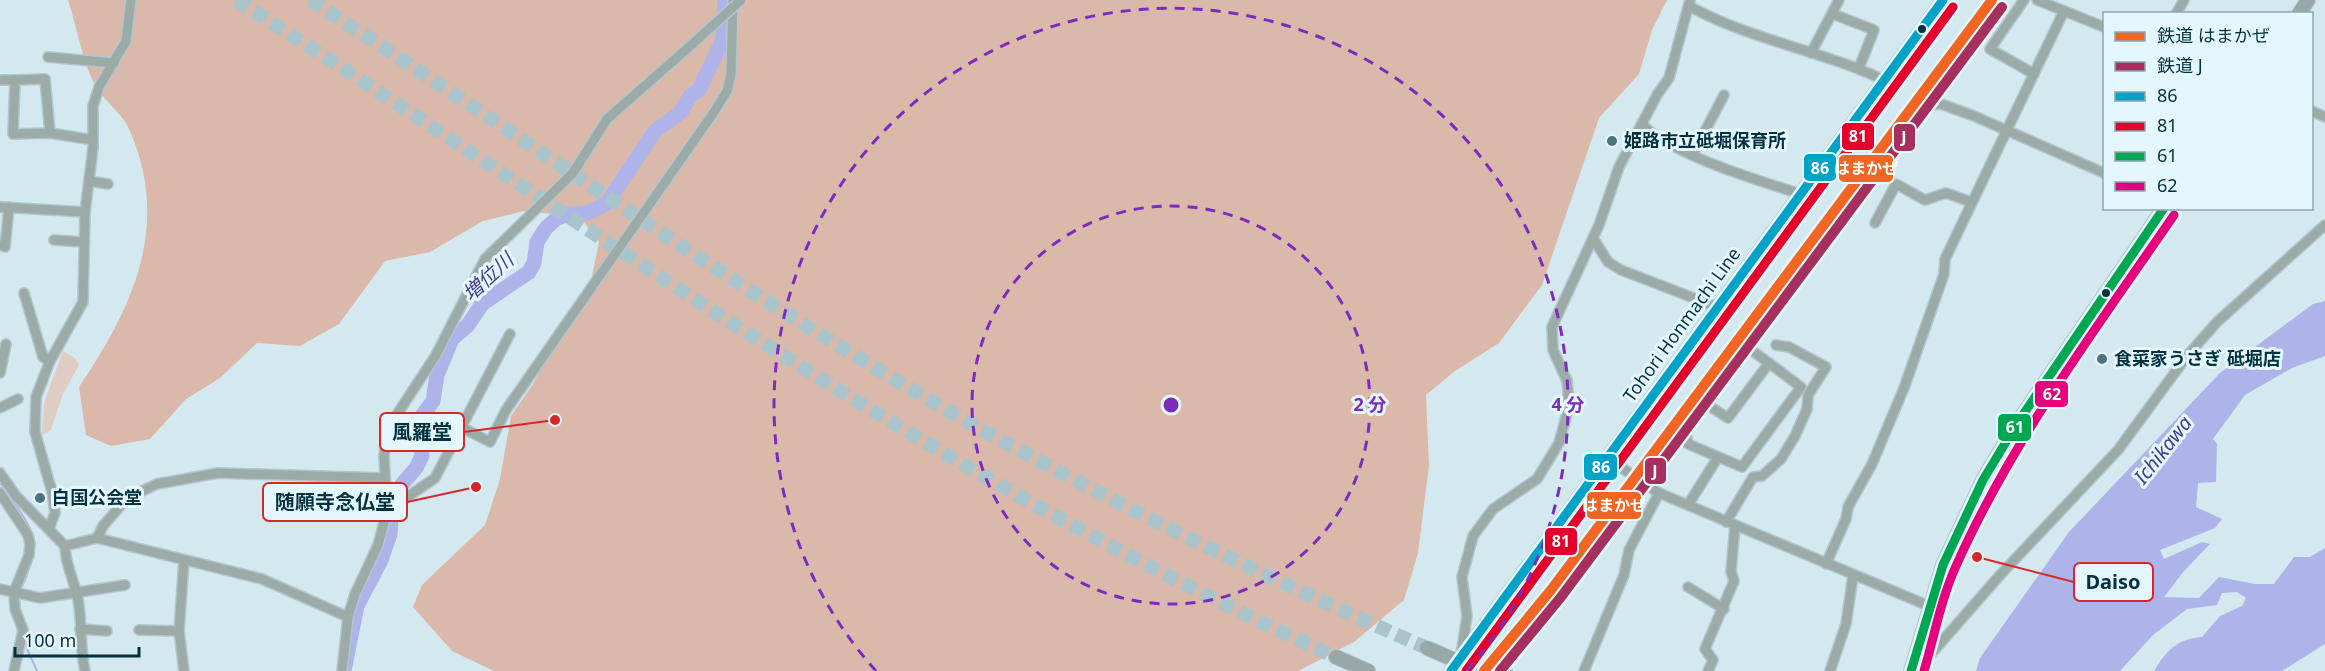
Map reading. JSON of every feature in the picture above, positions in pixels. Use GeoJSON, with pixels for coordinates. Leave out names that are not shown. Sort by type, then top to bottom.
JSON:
{"type":"FeatureCollection","features":[{"type":"Feature","properties":{"kind":"highway"},"geometry":{"type":"LineString","coordinates":[[1911,671],[1929,606],[1956,534],[2002,446],[2163,210]]}},
{"type":"Feature","properties":{"kind":"highway"},"geometry":{"type":"LineString","coordinates":[[1427,648],[1480,671]]}},
{"type":"Feature","properties":{"kind":"highway"},"geometry":{"type":"LineString","coordinates":[[1336,657],[1368,671]]}},
{"type":"Feature","properties":{"kind":"main road","name":"Tohori Honmachi Line"},"geometry":{"type":"LineString","coordinates":[[1451,671],[1943,0]]}},
{"type":"Feature","properties":{"kind":"street"},"geometry":{"type":"LineString","coordinates":[[49,529],[55,513],[38,450],[34,416],[39,389],[50,361],[83,302],[85,212],[93,140],[93,106],[99,87],[126,40],[131,0]]}},
{"type":"Feature","properties":{"kind":"street"},"geometry":{"type":"LineString","coordinates":[[461,427],[490,442],[506,410],[714,112],[727,91],[730,74],[733,0]]}},
{"type":"Feature","properties":{"kind":"street"},"geometry":{"type":"LineString","coordinates":[[342,671],[348,616],[355,594],[378,545],[387,512],[384,478],[385,441],[390,425],[436,355],[485,259],[573,173],[607,119],[741,0]]}},
{"type":"Feature","properties":{"kind":"street"},"geometry":{"type":"LineString","coordinates":[[1811,53],[1839,0]]}},
{"type":"Feature","properties":{"kind":"street"},"geometry":{"type":"LineString","coordinates":[[2024,0],[1990,49],[2034,74]]}},
{"type":"Feature","properties":{"kind":"street"},"geometry":{"type":"LineString","coordinates":[[2037,0],[2103,27]]}},
{"type":"Feature","properties":{"kind":"street"},"geometry":{"type":"LineString","coordinates":[[1461,655],[1467,616],[1462,577],[1473,536],[1493,509],[1537,479],[1559,443],[1569,406],[1567,381],[1553,350],[1552,327],[1593,238],[1619,167],[1669,78],[1690,3],[1721,23],[1859,68],[1884,80]]}},
{"type":"Feature","properties":{"kind":"street"},"geometry":{"type":"LineString","coordinates":[[1826,564],[1846,519],[1848,507],[1872,464],[1904,388],[1944,274],[1945,259],[2064,11]]}},
{"type":"Feature","properties":{"kind":"street"},"geometry":{"type":"LineString","coordinates":[[1833,14],[1874,30],[1859,68]]}},
{"type":"Feature","properties":{"kind":"street"},"geometry":{"type":"LineString","coordinates":[[48,57],[114,63]]}},
{"type":"Feature","properties":{"kind":"street"},"geometry":{"type":"LineString","coordinates":[[2,80],[45,79],[50,133]]}},
{"type":"Feature","properties":{"kind":"street"},"geometry":{"type":"LineString","coordinates":[[15,80],[13,134],[50,133],[93,140]]}},
{"type":"Feature","properties":{"kind":"street"},"geometry":{"type":"LineString","coordinates":[[1693,154],[1724,95]]}},
{"type":"Feature","properties":{"kind":"street"},"geometry":{"type":"LineString","coordinates":[[1928,105],[1941,104],[2006,129],[2103,172]]}},
{"type":"Feature","properties":{"kind":"street"},"geometry":{"type":"LineString","coordinates":[[1642,124],[1653,136],[1693,154],[1735,172],[1801,194]]}},
{"type":"Feature","properties":{"kind":"street"},"geometry":{"type":"LineString","coordinates":[[89,181],[108,184]]}},
{"type":"Feature","properties":{"kind":"street"},"geometry":{"type":"LineString","coordinates":[[1875,223],[1896,184],[1925,200],[1946,193],[1971,202]]}},
{"type":"Feature","properties":{"kind":"street"},"geometry":{"type":"LineString","coordinates":[[0,245],[5,246],[4,207],[85,212]]}},
{"type":"Feature","properties":{"kind":"street"},"geometry":{"type":"LineString","coordinates":[[1916,671],[2009,565],[2118,450],[2187,356],[2217,322],[2325,225]]}},
{"type":"Feature","properties":{"kind":"street"},"geometry":{"type":"LineString","coordinates":[[1593,238],[1608,262],[1621,270],[1717,307]]}},
{"type":"Feature","properties":{"kind":"street"},"geometry":{"type":"LineString","coordinates":[[54,240],[84,242]]}},
{"type":"Feature","properties":{"kind":"street"},"geometry":{"type":"LineString","coordinates":[[24,293],[43,357],[50,361]]}},
{"type":"Feature","properties":{"kind":"street"},"geometry":{"type":"LineString","coordinates":[[1746,346],[1801,387],[1742,466],[1688,444],[1686,434],[1690,418],[1759,329]]}},
{"type":"Feature","properties":{"kind":"street"},"geometry":{"type":"LineString","coordinates":[[387,512],[435,478],[510,334]]}},
{"type":"Feature","properties":{"kind":"street"},"geometry":{"type":"LineString","coordinates":[[0,372],[6,344]]}},
{"type":"Feature","properties":{"kind":"street"},"geometry":{"type":"LineString","coordinates":[[1708,671],[1713,660],[1705,649],[1734,581],[1731,571],[1730,524],[1754,477],[1762,476],[1788,449],[1807,409],[1808,395],[1826,367],[1789,347],[1776,345]]}},
{"type":"Feature","properties":{"kind":"street"},"geometry":{"type":"LineString","coordinates":[[1703,402],[1728,418],[1769,363]]}},
{"type":"Feature","properties":{"kind":"street"},"geometry":{"type":"LineString","coordinates":[[0,408],[18,399]]}},
{"type":"Feature","properties":{"kind":"street"},"geometry":{"type":"LineString","coordinates":[[1688,505],[1718,457]]}},
{"type":"Feature","properties":{"kind":"street"},"geometry":{"type":"LineString","coordinates":[[1607,458],[1659,493],[1929,606]]}},
{"type":"Feature","properties":{"kind":"street"},"geometry":{"type":"LineString","coordinates":[[0,473],[16,496],[65,546],[66,562],[76,593],[80,651],[85,671]]}},
{"type":"Feature","properties":{"kind":"street"},"geometry":{"type":"LineString","coordinates":[[98,538],[103,526],[127,498],[157,484],[218,473],[384,478]]}},
{"type":"Feature","properties":{"kind":"street"},"geometry":{"type":"LineString","coordinates":[[1584,671],[1624,575],[1629,550],[1659,493]]}},
{"type":"Feature","properties":{"kind":"street"},"geometry":{"type":"LineString","coordinates":[[2,496],[16,496]]}},
{"type":"Feature","properties":{"kind":"street"},"geometry":{"type":"LineString","coordinates":[[2,496],[28,535],[30,544],[15,609],[23,630],[14,671]]}},
{"type":"Feature","properties":{"kind":"street"},"geometry":{"type":"LineString","coordinates":[[65,546],[98,538],[262,579],[348,616]]}},
{"type":"Feature","properties":{"kind":"street"},"geometry":{"type":"LineString","coordinates":[[184,560],[179,631],[184,671]]}},
{"type":"Feature","properties":{"kind":"street"},"geometry":{"type":"LineString","coordinates":[[1830,671],[1846,624],[1853,576]]}},
{"type":"Feature","properties":{"kind":"street"},"geometry":{"type":"LineString","coordinates":[[0,589],[40,598],[125,585]]}},
{"type":"Feature","properties":{"kind":"street"},"geometry":{"type":"LineString","coordinates":[[1688,587],[1724,609]]}},
{"type":"Feature","properties":{"kind":"street"},"geometry":{"type":"LineString","coordinates":[[80,629],[107,631]]}},
{"type":"Feature","properties":{"kind":"street"},"geometry":{"type":"LineString","coordinates":[[139,630],[179,631]]}},
{"type":"Feature","properties":{"kind":"street"},"geometry":{"type":"LineString","coordinates":[[1494,671],[1502,669],[1507,671]]}},
{"type":"Feature","properties":{"kind":"shaded area"},"geometry":{"type":"Polygon","coordinates":[[[68,0],[1667,0],[1652,30],[1639,74],[1599,118],[1542,285],[1499,343],[1455,371],[1426,395],[1429,466],[1418,553],[1404,600],[1354,642],[1298,671],[494,671],[452,651],[413,607],[422,585],[485,525],[500,479],[511,416],[533,384],[559,334],[586,306],[599,242],[580,217],[524,211],[483,221],[430,252],[385,261],[339,324],[300,346],[257,343],[220,378],[186,399],[150,439],[111,446],[86,435],[79,387],[116,327],[130,296],[140,265],[146,233],[147,200],[142,166],[130,131],[123,118],[102,96],[94,83],[83,54],[68,0]]]}},
{"type":"Feature","properties":{"kind":"shaded area"},"geometry":{"type":"Polygon","coordinates":[[[63,351],[75,358],[79,365],[63,394],[51,430],[42,435],[44,403],[63,351]]]}},
{"type":"Feature","properties":{"kind":"water","name":"Ichikawa"},"geometry":{"type":"Polygon","coordinates":[[[2325,301],[2325,356],[2292,368],[2245,395],[2213,439],[2217,444],[2216,482],[2198,483],[2196,507],[2222,519],[2215,528],[2160,550],[2164,559],[2202,542],[2210,544],[2184,571],[2164,597],[2199,598],[2219,577],[2255,584],[2274,584],[2294,557],[2310,557],[2325,548],[2325,644],[2282,671],[2154,671],[2163,657],[2179,643],[2202,637],[2220,616],[2242,606],[2246,598],[2237,592],[2222,593],[2217,605],[2187,609],[2153,635],[2120,671],[1976,671],[1980,658],[2069,532],[2220,373],[2313,304],[2325,301]]]}},
{"type":"Feature","properties":{"kind":"waterway","name":"増位川"},"geometry":{"type":"LineString","coordinates":[[344,671],[357,606],[381,560],[390,534],[393,495],[416,468],[422,456],[419,420],[433,401],[437,375],[452,339],[468,325],[482,304],[529,272],[534,263],[537,242],[546,228],[557,218],[570,214],[588,213],[607,203],[655,131],[681,112],[690,96],[699,90],[723,39],[725,0]]}},
{"type":"Feature","properties":{"kind":"waterway"},"geometry":{"type":"LineString","coordinates":[[0,483],[27,522],[31,533],[32,557],[20,591]]}},
{"type":"Feature","properties":{"kind":"waterway"},"geometry":{"type":"LineString","coordinates":[[19,596],[20,611]]}},
{"type":"Feature","properties":{"kind":"waterway"},"geometry":{"type":"LineString","coordinates":[[27,631],[27,649],[37,671]]}},
{"type":"Feature","properties":{"kind":"tunnel"},"geometry":{"type":"LineString","coordinates":[[236,0],[689,296],[902,428],[1147,565],[1336,657]]}},
{"type":"Feature","properties":{"kind":"tunnel"},"geometry":{"type":"LineString","coordinates":[[310,0],[780,310],[919,394],[989,434],[1133,510],[1279,581],[1427,648]]}},
{"type":"Feature","properties":{"kind":"rail line","name":"はまかぜ"},"geometry":{"type":"LineString","coordinates":[[1484,671],[1551,590],[1992,0]]}},
{"type":"Feature","properties":{"kind":"rail line","name":"J"},"geometry":{"type":"LineString","coordinates":[[1500,671],[1561,597],[2002,7]]}},
{"type":"Feature","properties":{"kind":"transit line","name":"86"},"geometry":{"type":"LineString","coordinates":[[1451,671],[1943,0]]}},
{"type":"Feature","properties":{"kind":"transit line","name":"81"},"geometry":{"type":"LineString","coordinates":[[1466,671],[1953,7]]}},
{"type":"Feature","properties":{"kind":"transit line","name":"61"},"geometry":{"type":"LineString","coordinates":[[1911,671],[1943,565],[1983,480],[2018,422],[2163,210]]}},
{"type":"Feature","properties":{"kind":"transit line","name":"62"},"geometry":{"type":"LineString","coordinates":[[1924,671],[1951,579],[1978,519],[2057,386],[2174,215]]}},
{"type":"Feature","properties":{"kind":"place","name":"姫路市立砥堀保育所"},"geometry":{"type":"Point","coordinates":[1612,141]}},
{"type":"Feature","properties":{"kind":"place","name":"食菜家うさぎ 砥堀店"},"geometry":{"type":"Point","coordinates":[2102,359]}},
{"type":"Feature","properties":{"kind":"place","name":"風羅堂"},"geometry":{"type":"Point","coordinates":[555,420]}},
{"type":"Feature","properties":{"kind":"place","name":"随願寺念仏堂"},"geometry":{"type":"Point","coordinates":[476,487]}},
{"type":"Feature","properties":{"kind":"place","name":"白国公会堂"},"geometry":{"type":"Point","coordinates":[40,498]}},
{"type":"Feature","properties":{"kind":"place","name":"Daiso"},"geometry":{"type":"Point","coordinates":[1977,557]}}]}
